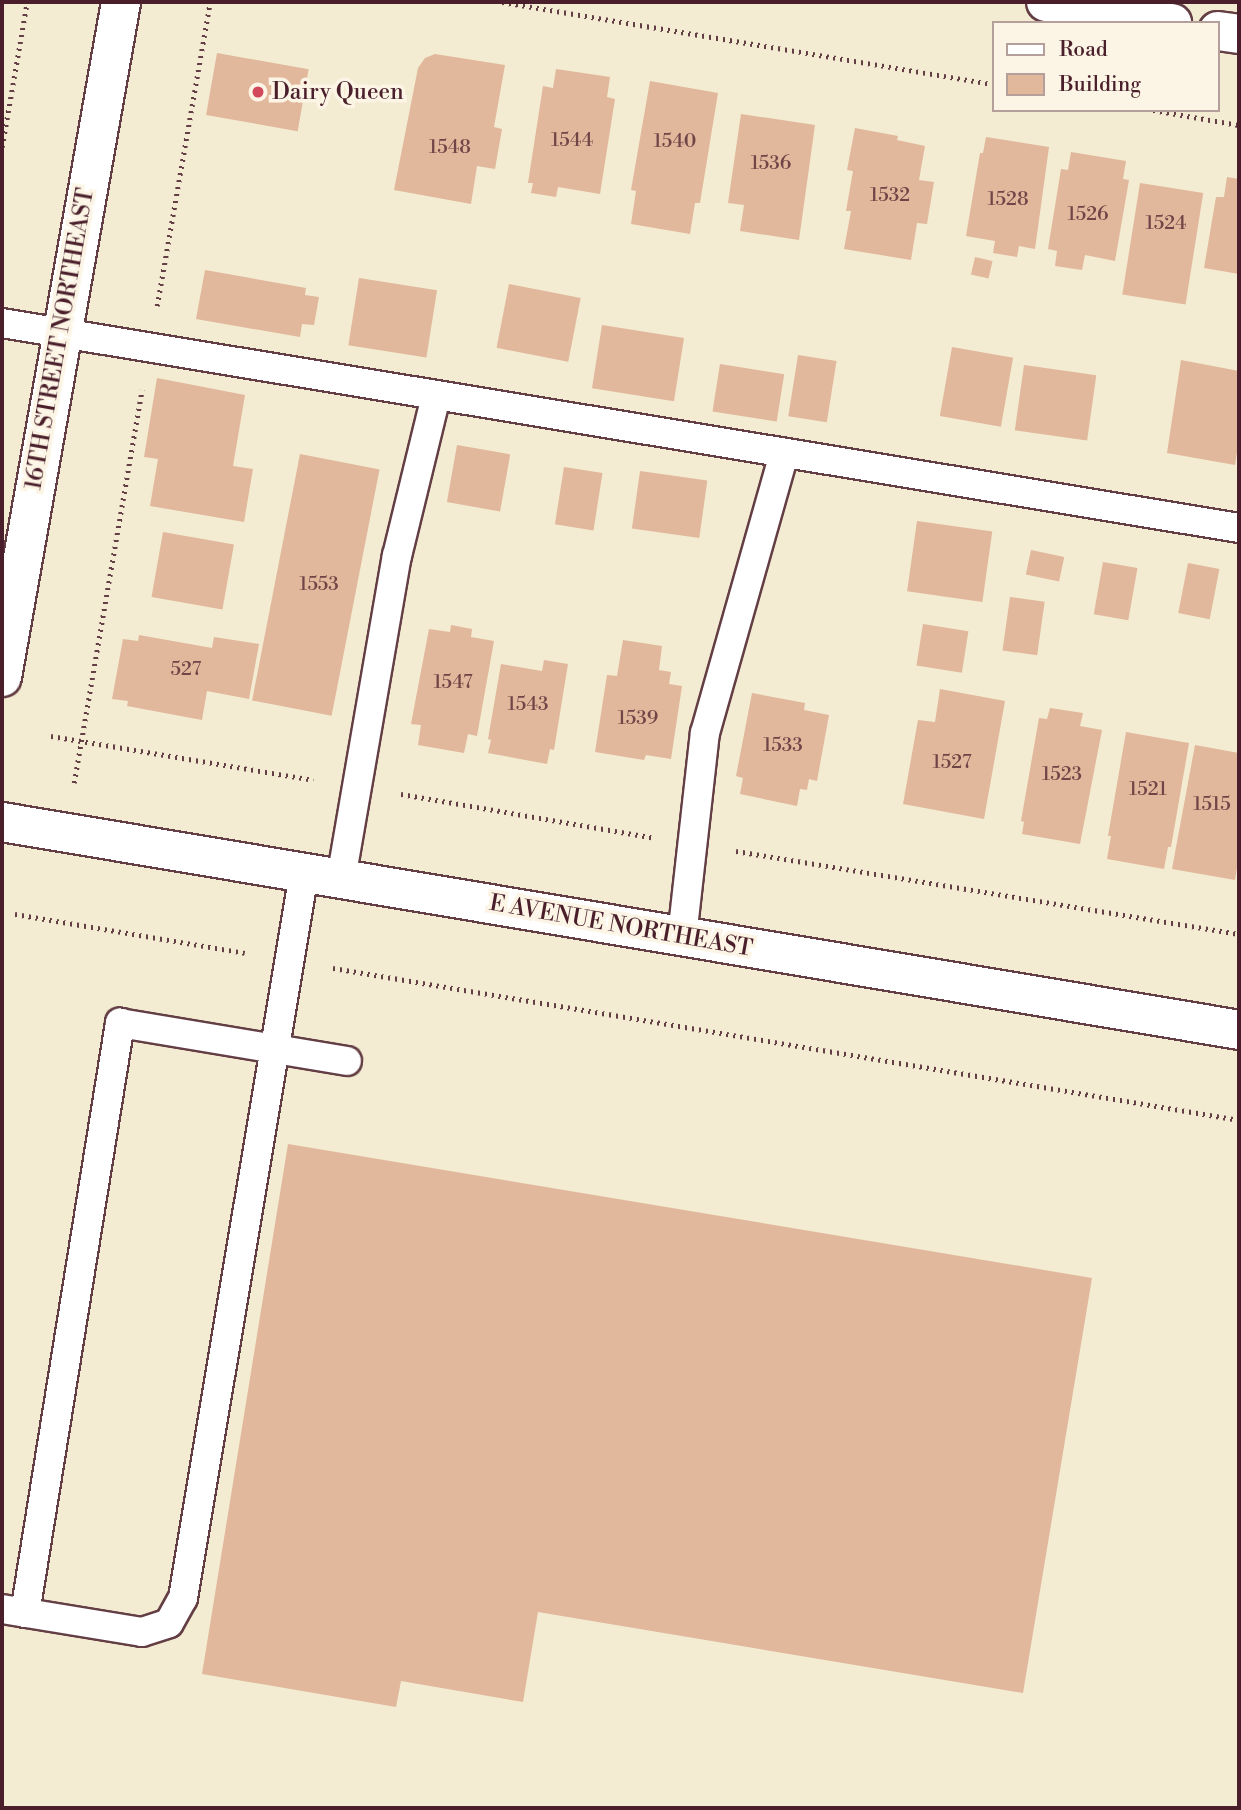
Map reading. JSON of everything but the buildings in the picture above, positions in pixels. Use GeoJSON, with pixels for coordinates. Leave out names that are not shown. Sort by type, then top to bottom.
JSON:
{"type":"FeatureCollection","features":[{"type":"Feature","properties":{"kind":"street","name":"16TH STREET NORTHEAST"},"geometry":{"type":"LineString","coordinates":[[2,677],[60,333],[121,2]]}},
{"type":"Feature","properties":{"kind":"street"},"geometry":{"type":"LineString","coordinates":[[1046,2],[1160,21]]}},
{"type":"Feature","properties":{"kind":"street"},"geometry":{"type":"LineString","coordinates":[[1220,31],[1239,34]]}},
{"type":"Feature","properties":{"kind":"street","name":"E AVENUE NORTHEAST"},"geometry":{"type":"LineString","coordinates":[[2,822],[1239,1030]]}},
{"type":"Feature","properties":{"kind":"lane"},"geometry":{"type":"LineString","coordinates":[[2,323],[1239,528]]}},
{"type":"Feature","properties":{"kind":"lane"},"geometry":{"type":"LineString","coordinates":[[347,1061],[275,1048],[120,1023],[14,1611],[142,1632],[169,1623],[183,1598],[275,1048],[290,961],[357,787],[397,556],[436,396]]}},
{"type":"Feature","properties":{"kind":"lane"},"geometry":{"type":"LineString","coordinates":[[682,937],[705,733],[784,453]]}},
{"type":"Feature","properties":{"kind":"path"},"geometry":{"type":"LineString","coordinates":[[2,146],[27,2]]}},
{"type":"Feature","properties":{"kind":"path"},"geometry":{"type":"LineString","coordinates":[[502,2],[992,84]]}},
{"type":"Feature","properties":{"kind":"path"},"geometry":{"type":"LineString","coordinates":[[1164,112],[1239,125]]}},
{"type":"Feature","properties":{"kind":"path"},"geometry":{"type":"LineString","coordinates":[[51,736],[1239,934]]}},
{"type":"Feature","properties":{"kind":"path"},"geometry":{"type":"LineString","coordinates":[[15,914],[1239,1120]]}},
{"type":"Feature","properties":{"kind":"place","name":"Dairy Queen"},"geometry":{"type":"Point","coordinates":[258,92]}}]}
